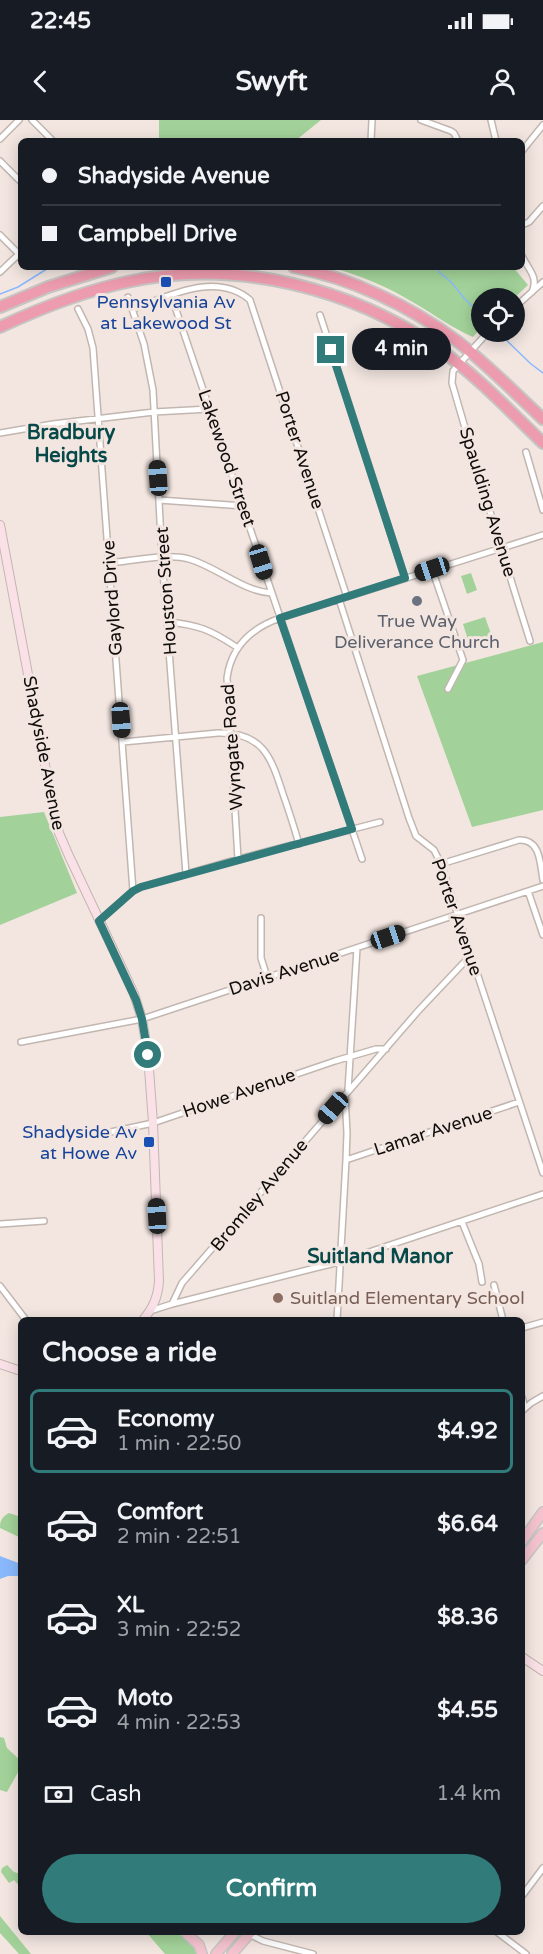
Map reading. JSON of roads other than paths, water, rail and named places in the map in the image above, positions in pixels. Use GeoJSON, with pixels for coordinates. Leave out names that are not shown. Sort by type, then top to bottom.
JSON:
{"type":"FeatureCollection","features":[{"type":"Feature","properties":{"kind":"highway"},"geometry":{"type":"LineString","coordinates":[[0,307],[48,287],[102,270]]}},
{"type":"Feature","properties":{"kind":"highway"},"geometry":{"type":"LineString","coordinates":[[305,270],[341,280],[398,305],[436,327],[469,352],[543,419]]}},
{"type":"Feature","properties":{"kind":"highway"},"geometry":{"type":"LineString","coordinates":[[0,327],[65,299],[135,280],[193,274],[238,276],[299,285],[335,296],[399,324],[438,349],[459,364],[543,443]]}},
{"type":"Feature","properties":{"kind":"main road"},"geometry":{"type":"LineString","coordinates":[[525,1537],[543,1512]]}},
{"type":"Feature","properties":{"kind":"main road"},"geometry":{"type":"LineString","coordinates":[[525,1556],[543,1533]]}},
{"type":"Feature","properties":{"kind":"main road"},"geometry":{"type":"LineString","coordinates":[[188,1935],[200,1945],[202,1954]]}},
{"type":"Feature","properties":{"kind":"main road"},"geometry":{"type":"LineString","coordinates":[[221,1948],[232,1935]]}},
{"type":"Feature","properties":{"kind":"main road"},"geometry":{"type":"LineString","coordinates":[[234,1954],[248,1935]]}},
{"type":"Feature","properties":{"kind":"street"},"geometry":{"type":"LineString","coordinates":[[0,139],[19,120]]}},
{"type":"Feature","properties":{"kind":"street"},"geometry":{"type":"LineString","coordinates":[[32,120],[50,138]]}},
{"type":"Feature","properties":{"kind":"street"},"geometry":{"type":"LineString","coordinates":[[371,138],[372,120]]}},
{"type":"Feature","properties":{"kind":"street"},"geometry":{"type":"LineString","coordinates":[[421,120],[451,130],[457,138]]}},
{"type":"Feature","properties":{"kind":"street"},"geometry":{"type":"LineString","coordinates":[[491,120],[495,138]]}},
{"type":"Feature","properties":{"kind":"street"},"geometry":{"type":"LineString","coordinates":[[525,147],[543,125]]}},
{"type":"Feature","properties":{"kind":"street"},"geometry":{"type":"LineString","coordinates":[[0,161],[18,179]]}},
{"type":"Feature","properties":{"kind":"street"},"geometry":{"type":"LineString","coordinates":[[525,224],[543,206]]}},
{"type":"Feature","properties":{"kind":"street"},"geometry":{"type":"LineString","coordinates":[[0,235],[18,252]]}},
{"type":"Feature","properties":{"kind":"street"},"geometry":{"type":"LineString","coordinates":[[0,272],[18,256]]}},
{"type":"Feature","properties":{"kind":"street"},"geometry":{"type":"LineString","coordinates":[[525,261],[535,279],[532,292]]}},
{"type":"Feature","properties":{"kind":"street"},"geometry":{"type":"LineString","coordinates":[[525,298],[543,282]]}},
{"type":"Feature","properties":{"kind":"street","name":"Porter Avenue"},"geometry":{"type":"LineString","coordinates":[[171,295],[195,287],[219,288],[238,292],[252,303],[347,597]]}},
{"type":"Feature","properties":{"kind":"street"},"geometry":{"type":"LineString","coordinates":[[134,309],[171,295]]}},
{"type":"Feature","properties":{"kind":"street","name":"Lakewood Street"},"geometry":{"type":"LineString","coordinates":[[171,295],[362,859]]}},
{"type":"Feature","properties":{"kind":"street","name":"Houston Street"},"geometry":{"type":"LineString","coordinates":[[128,297],[134,309],[148,362],[154,412],[162,558],[186,874]]}},
{"type":"Feature","properties":{"kind":"street","name":"Gaylord Drive"},"geometry":{"type":"LineString","coordinates":[[78,309],[92,341],[133,891]]}},
{"type":"Feature","properties":{"kind":"street"},"geometry":{"type":"LineString","coordinates":[[320,315],[405,578]]}},
{"type":"Feature","properties":{"kind":"street"},"geometry":{"type":"LineString","coordinates":[[459,364],[478,342]]}},
{"type":"Feature","properties":{"kind":"street","name":"Spaulding Avenue"},"geometry":{"type":"LineString","coordinates":[[459,364],[453,371],[452,383],[480,484],[502,547],[530,641]]}},
{"type":"Feature","properties":{"kind":"street"},"geometry":{"type":"LineString","coordinates":[[0,433],[154,412],[210,409]]}},
{"type":"Feature","properties":{"kind":"street"},"geometry":{"type":"LineString","coordinates":[[526,452],[543,510]]}},
{"type":"Feature","properties":{"kind":"street"},"geometry":{"type":"LineString","coordinates":[[159,500],[244,506]]}},
{"type":"Feature","properties":{"kind":"street","name":"Shadyside Avenue"},"geometry":{"type":"LineString","coordinates":[[0,525],[55,817],[63,842],[134,994],[142,1019],[148,1055],[153,1123],[159,1281],[157,1297],[145,1317]]}},
{"type":"Feature","properties":{"kind":"street","name":"Wyngate Road"},"geometry":{"type":"LineString","coordinates":[[238,859],[226,678],[237,648],[256,629],[280,618],[543,535]]}},
{"type":"Feature","properties":{"kind":"street"},"geometry":{"type":"LineString","coordinates":[[109,563],[162,558],[192,560],[252,589],[271,593]]}},
{"type":"Feature","properties":{"kind":"street"},"geometry":{"type":"LineString","coordinates":[[432,569],[463,660],[448,689]]}},
{"type":"Feature","properties":{"kind":"street","name":"Porter Avenue"},"geometry":{"type":"LineString","coordinates":[[339,599],[409,818],[416,836],[435,850],[441,864],[543,1173]]}},
{"type":"Feature","properties":{"kind":"street"},"geometry":{"type":"LineString","coordinates":[[168,622],[204,628],[237,648]]}},
{"type":"Feature","properties":{"kind":"street"},"geometry":{"type":"LineString","coordinates":[[123,742],[230,733],[249,738],[268,755],[299,844]]}},
{"type":"Feature","properties":{"kind":"street"},"geometry":{"type":"LineString","coordinates":[[99,921],[133,891],[238,859],[380,822]]}},
{"type":"Feature","properties":{"kind":"street"},"geometry":{"type":"LineString","coordinates":[[441,864],[507,843],[525,840],[532,843],[537,850],[543,880]]}},
{"type":"Feature","properties":{"kind":"street","name":"Davis Avenue"},"geometry":{"type":"LineString","coordinates":[[21,1042],[142,1019],[543,886]]}},
{"type":"Feature","properties":{"kind":"street"},"geometry":{"type":"LineString","coordinates":[[528,891],[543,935]]}},
{"type":"Feature","properties":{"kind":"street"},"geometry":{"type":"LineString","coordinates":[[261,918],[260,952],[267,977]]}},
{"type":"Feature","properties":{"kind":"street"},"geometry":{"type":"LineString","coordinates":[[337,1317],[346,1160],[346,1093],[357,948]]}},
{"type":"Feature","properties":{"kind":"street","name":"Bromley Avenue"},"geometry":{"type":"LineString","coordinates":[[172,1304],[182,1282],[346,1093],[471,956]]}},
{"type":"Feature","properties":{"kind":"street","name":"Howe Avenue"},"geometry":{"type":"LineString","coordinates":[[92,1136],[153,1123],[350,1056],[376,1049],[386,1049]]}},
{"type":"Feature","properties":{"kind":"street","name":"Lamar Avenue"},"geometry":{"type":"LineString","coordinates":[[346,1160],[519,1102]]}},
{"type":"Feature","properties":{"kind":"street"},"geometry":{"type":"LineString","coordinates":[[150,1311],[339,1262],[543,1194]]}},
{"type":"Feature","properties":{"kind":"street"},"geometry":{"type":"LineString","coordinates":[[0,1224],[44,1221]]}},
{"type":"Feature","properties":{"kind":"street"},"geometry":{"type":"LineString","coordinates":[[462,1221],[479,1264],[482,1282]]}},
{"type":"Feature","properties":{"kind":"street"},"geometry":{"type":"LineString","coordinates":[[494,1285],[502,1317]]}},
{"type":"Feature","properties":{"kind":"street"},"geometry":{"type":"LineString","coordinates":[[0,1286],[24,1317]]}},
{"type":"Feature","properties":{"kind":"street"},"geometry":{"type":"LineString","coordinates":[[525,1327],[543,1323]]}},
{"type":"Feature","properties":{"kind":"street"},"geometry":{"type":"LineString","coordinates":[[0,1364],[18,1370]]}},
{"type":"Feature","properties":{"kind":"street"},"geometry":{"type":"LineString","coordinates":[[525,1409],[543,1396]]}},
{"type":"Feature","properties":{"kind":"street"},"geometry":{"type":"LineString","coordinates":[[525,1659],[543,1671]]}},
{"type":"Feature","properties":{"kind":"street"},"geometry":{"type":"LineString","coordinates":[[525,1892],[543,1868]]}},
{"type":"Feature","properties":{"kind":"street"},"geometry":{"type":"LineString","coordinates":[[253,1935],[263,1941],[313,1954]]}},
{"type":"Feature","properties":{"kind":"street"},"geometry":{"type":"LineString","coordinates":[[501,1935],[526,1954]]}},
{"type":"Feature","properties":{"kind":"street"},"geometry":{"type":"LineString","coordinates":[[221,1948],[234,1954]]}},
{"type":"Feature","properties":{"kind":"water"},"geometry":{"type":"Polygon","coordinates":[[[0,1556],[18,1563],[18,1576],[0,1579],[0,1556]]]}},
{"type":"Feature","properties":{"kind":"waterway"},"geometry":{"type":"LineString","coordinates":[[0,294],[18,287],[45,270]]}},
{"type":"Feature","properties":{"kind":"waterway"},"geometry":{"type":"LineString","coordinates":[[438,270],[471,305]]}},
{"type":"Feature","properties":{"kind":"waterway"},"geometry":{"type":"LineString","coordinates":[[508,342],[543,373]]}},
{"type":"Feature","properties":{"kind":"place","name":"Pennsylvania Av at Lakewood St"},"geometry":{"type":"Point","coordinates":[166,282]}},
{"type":"Feature","properties":{"kind":"place","name":"True Way Deliverance Church"},"geometry":{"type":"Point","coordinates":[417,601]}},
{"type":"Feature","properties":{"kind":"place","name":"Shadyside Av at Howe Av"},"geometry":{"type":"Point","coordinates":[149,1142]}},
{"type":"Feature","properties":{"kind":"place","name":"Suitland Elementary School"},"geometry":{"type":"Point","coordinates":[278,1298]}},
{"type":"Feature","properties":{"kind":"district","name":"Bradbury Heights"},"geometry":{"type":"Point","coordinates":[71,444]}},
{"type":"Feature","properties":{"kind":"district","name":"Suitland Manor"},"geometry":{"type":"Point","coordinates":[380,1257]}}]}
